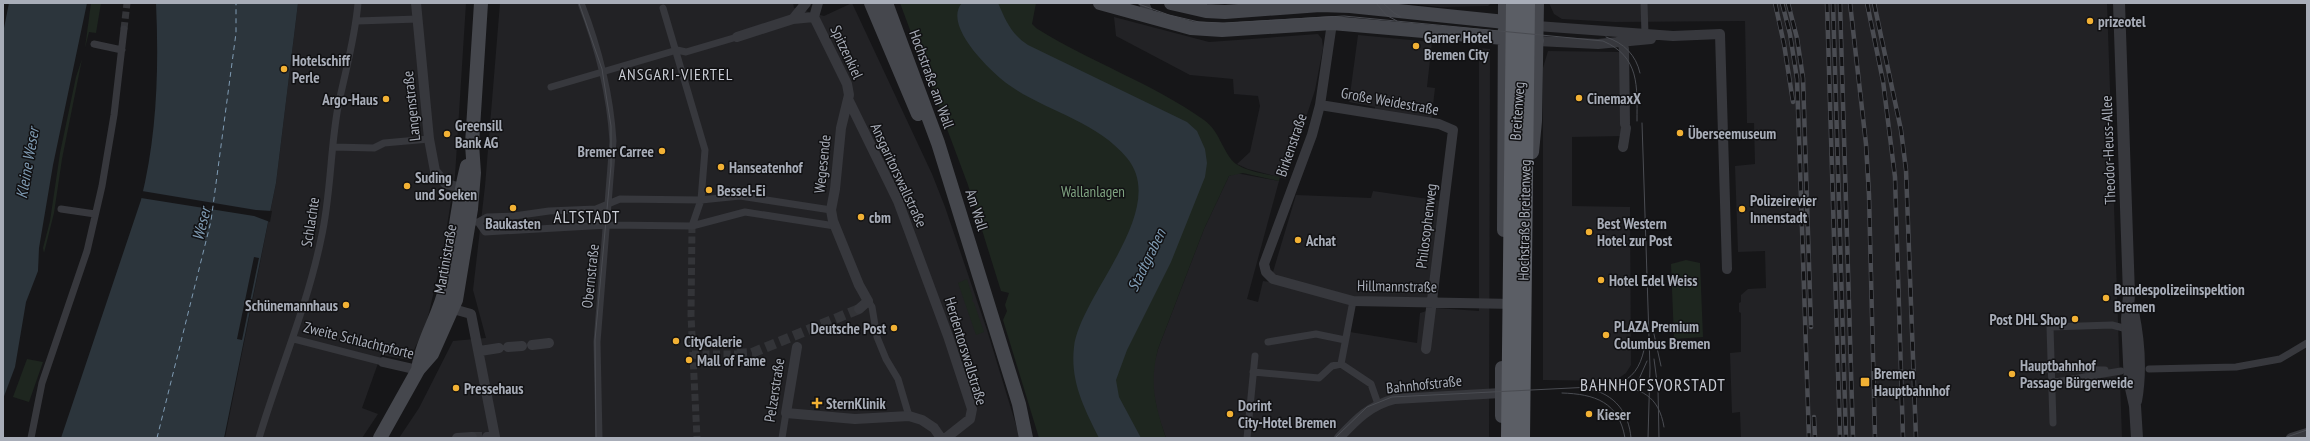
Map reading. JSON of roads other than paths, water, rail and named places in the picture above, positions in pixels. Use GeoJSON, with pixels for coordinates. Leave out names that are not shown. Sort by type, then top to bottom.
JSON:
{"type":"FeatureCollection","features":[{"type":"Feature","properties":{"kind":"highway","name":"Hochstraße Breitenweg"},"geometry":{"type":"LineString","coordinates":[[1509,438],[1514,3]]}},
{"type":"Feature","properties":{"kind":"highway","name":"Hochstraße Breitenweg"},"geometry":{"type":"LineString","coordinates":[[1522,438],[1527,3]]}},
{"type":"Feature","properties":{"kind":"main road","name":"Martinistraße"},"geometry":{"type":"LineString","coordinates":[[380,438],[418,370],[420,354],[447,308],[460,280],[473,222],[474,173],[472,144],[481,3]]}},
{"type":"Feature","properties":{"kind":"main road","name":"Am Wall"},"geometry":{"type":"LineString","coordinates":[[872,3],[936,159],[945,167],[1015,391],[1026,438]]}},
{"type":"Feature","properties":{"kind":"main road","name":"Hochstraße am Wall"},"geometry":{"type":"LineString","coordinates":[[886,3],[945,167]]}},
{"type":"Feature","properties":{"kind":"main road"},"geometry":{"type":"LineString","coordinates":[[1100,3],[1192,28],[1222,30],[1332,23],[1537,42]]}},
{"type":"Feature","properties":{"kind":"main road"},"geometry":{"type":"LineString","coordinates":[[1171,3],[1206,11],[1225,12],[1313,6],[1351,5],[1390,7],[1537,26]]}},
{"type":"Feature","properties":{"kind":"main road","name":"Breitenweg"},"geometry":{"type":"LineString","coordinates":[[1502,438],[1501,393],[1505,3]]}},
{"type":"Feature","properties":{"kind":"main road","name":"Breitenweg"},"geometry":{"type":"LineString","coordinates":[[1529,438],[1529,314],[1532,146],[1535,121],[1537,3]]}},
{"type":"Feature","properties":{"kind":"main road","name":"Martinistraße"},"geometry":{"type":"LineString","coordinates":[[447,308],[462,188],[472,144]]}},
{"type":"Feature","properties":{"kind":"main road"},"geometry":{"type":"LineString","coordinates":[[1504,148],[1516,155],[1523,156],[1532,146]]}},
{"type":"Feature","properties":{"kind":"street","name":"Schlachte"},"geometry":{"type":"LineString","coordinates":[[259,438],[294,339],[312,278],[322,237],[338,108],[357,21],[358,3]]}},
{"type":"Feature","properties":{"kind":"street","name":"Langenstraße"},"geometry":{"type":"LineString","coordinates":[[416,3],[429,139],[436,175],[446,184],[462,188]]}},
{"type":"Feature","properties":{"kind":"street","name":"Obernstraße"},"geometry":{"type":"LineString","coordinates":[[582,3],[604,70],[611,108],[613,141],[610,203],[598,342],[598,438]]}},
{"type":"Feature","properties":{"kind":"street"},"geometry":{"type":"LineString","coordinates":[[551,86],[677,50],[686,52],[737,38],[792,19],[814,17],[818,3]]}},
{"type":"Feature","properties":{"kind":"street"},"geometry":{"type":"LineString","coordinates":[[1144,3],[1150,16]]}},
{"type":"Feature","properties":{"kind":"street"},"geometry":{"type":"LineString","coordinates":[[1644,3],[1645,34]]}},
{"type":"Feature","properties":{"kind":"street","name":"Theodor-Heuss-Allee"},"geometry":{"type":"LineString","coordinates":[[2119,3],[2129,295],[2127,329],[2130,384],[2135,406],[2137,438]]}},
{"type":"Feature","properties":{"kind":"street"},"geometry":{"type":"LineString","coordinates":[[792,19],[803,5]]}},
{"type":"Feature","properties":{"kind":"street"},"geometry":{"type":"LineString","coordinates":[[663,8],[677,50],[704,150],[701,200],[692,226]]}},
{"type":"Feature","properties":{"kind":"street","name":"Spitzenkiel"},"geometry":{"type":"LineString","coordinates":[[814,17],[847,84],[848,101]]}},
{"type":"Feature","properties":{"kind":"street"},"geometry":{"type":"LineString","coordinates":[[357,21],[418,19]]}},
{"type":"Feature","properties":{"kind":"street","name":"Birkenstraße"},"geometry":{"type":"LineString","coordinates":[[1266,272],[1264,264],[1312,135],[1320,105],[1332,23]]}},
{"type":"Feature","properties":{"kind":"street"},"geometry":{"type":"LineString","coordinates":[[1537,26],[1673,36]]}},
{"type":"Feature","properties":{"kind":"street"},"geometry":{"type":"LineString","coordinates":[[31,438],[42,383],[87,251],[114,115],[124,29]]}},
{"type":"Feature","properties":{"kind":"street"},"geometry":{"type":"LineString","coordinates":[[1620,32],[1623,42],[1626,126],[1623,147]]}},
{"type":"Feature","properties":{"kind":"street"},"geometry":{"type":"LineString","coordinates":[[1537,42],[1577,44],[1623,42],[1673,36],[1720,34],[1728,269]]}},
{"type":"Feature","properties":{"kind":"street"},"geometry":{"type":"LineString","coordinates":[[94,44],[122,50]]}},
{"type":"Feature","properties":{"kind":"street","name":"Wegesende"},"geometry":{"type":"LineString","coordinates":[[848,101],[841,128],[835,189],[831,210],[836,228],[859,285],[868,301]]}},
{"type":"Feature","properties":{"kind":"street","name":"Ansgaritorswallstraße"},"geometry":{"type":"LineString","coordinates":[[848,101],[898,201],[922,262]]}},
{"type":"Feature","properties":{"kind":"street","name":"Große Weidestraße"},"geometry":{"type":"LineString","coordinates":[[1320,105],[1439,124],[1453,130]]}},
{"type":"Feature","properties":{"kind":"street","name":"Philosophenweg"},"geometry":{"type":"LineString","coordinates":[[1426,349],[1453,130]]}},
{"type":"Feature","properties":{"kind":"street"},"geometry":{"type":"LineString","coordinates":[[333,147],[374,148],[384,143],[429,139]]}},
{"type":"Feature","properties":{"kind":"street"},"geometry":{"type":"LineString","coordinates":[[831,210],[740,196],[701,200],[620,199],[596,209],[549,211],[514,216],[487,217],[473,222],[484,232],[608,225],[692,226],[745,212],[836,228]]}},
{"type":"Feature","properties":{"kind":"street"},"geometry":{"type":"LineString","coordinates":[[61,208],[95,214]]}},
{"type":"Feature","properties":{"kind":"street","name":"Herdentorswallstraße"},"geometry":{"type":"LineString","coordinates":[[922,262],[972,410],[970,419],[946,438]]}},
{"type":"Feature","properties":{"kind":"street","name":"Hillmannstraße"},"geometry":{"type":"LineString","coordinates":[[1266,272],[1273,279],[1353,301],[1503,303],[1516,304],[1529,314]]}},
{"type":"Feature","properties":{"kind":"street","name":"Theodor-Heuss-Allee"},"geometry":{"type":"LineString","coordinates":[[2129,295],[2137,336],[2139,384],[2135,406]]}},
{"type":"Feature","properties":{"kind":"street"},"geometry":{"type":"LineString","coordinates":[[858,309],[868,301],[872,307],[878,337],[886,359],[898,379],[909,416]]}},
{"type":"Feature","properties":{"kind":"street"},"geometry":{"type":"LineString","coordinates":[[1340,364],[1353,301]]}},
{"type":"Feature","properties":{"kind":"street"},"geometry":{"type":"LineString","coordinates":[[447,308],[471,314],[480,351],[492,437]]}},
{"type":"Feature","properties":{"kind":"street"},"geometry":{"type":"LineString","coordinates":[[2053,424],[2049,383],[2050,327],[2112,325],[2127,329]]}},
{"type":"Feature","properties":{"kind":"street"},"geometry":{"type":"LineString","coordinates":[[1268,342],[1316,334],[1345,340]]}},
{"type":"Feature","properties":{"kind":"street","name":"Zweite Schlachtpforte"},"geometry":{"type":"LineString","coordinates":[[294,339],[418,370]]}},
{"type":"Feature","properties":{"kind":"street"},"geometry":{"type":"LineString","coordinates":[[2149,369],[2236,367],[2280,359],[2307,342]]}},
{"type":"Feature","properties":{"kind":"street"},"geometry":{"type":"LineString","coordinates":[[480,351],[504,347],[549,343]]}},
{"type":"Feature","properties":{"kind":"street","name":"Pelzerstraße"},"geometry":{"type":"LineString","coordinates":[[782,438],[797,347]]}},
{"type":"Feature","properties":{"kind":"street"},"geometry":{"type":"LineString","coordinates":[[1247,438],[1255,356]]}},
{"type":"Feature","properties":{"kind":"street"},"geometry":{"type":"LineString","coordinates":[[1253,372],[1319,378],[1332,366],[1340,364],[1371,384],[1378,404]]}},
{"type":"Feature","properties":{"kind":"street"},"geometry":{"type":"LineString","coordinates":[[2049,369],[2121,371],[2049,383]]}},
{"type":"Feature","properties":{"kind":"street","name":"Bahnhofstraße"},"geometry":{"type":"LineString","coordinates":[[1339,438],[1363,414],[1378,404],[1395,399],[1501,393]]}},
{"type":"Feature","properties":{"kind":"street"},"geometry":{"type":"LineString","coordinates":[[786,413],[855,419],[909,416],[922,420],[934,428],[941,438]]}},
{"type":"Feature","properties":{"kind":"street"},"geometry":{"type":"LineString","coordinates":[[2291,438],[2307,433]]}},
{"type":"Feature","properties":{"kind":"street"},"geometry":{"type":"LineString","coordinates":[[457,438],[472,437]]}},
{"type":"Feature","properties":{"kind":"water","name":"Kleine Weser"},"geometry":{"type":"Polygon","coordinates":[[[9,3],[87,3],[53,165],[39,248],[38,271],[26,302],[15,367],[3,399],[3,33],[9,3]]]}},
{"type":"Feature","properties":{"kind":"water","name":"Weser"},"geometry":{"type":"Polygon","coordinates":[[[156,3],[298,3],[276,183],[224,438],[61,438],[141,200],[151,152],[156,102],[156,3]]]}},
{"type":"Feature","properties":{"kind":"water","name":"Stadtgraben"},"geometry":{"type":"Polygon","coordinates":[[[962,3],[998,3],[1013,32],[1022,41],[1187,122],[1197,131],[1205,149],[1207,163],[1205,177],[1171,262],[1127,350],[1116,380],[1119,397],[1141,438],[1099,438],[1079,394],[1073,359],[1074,347],[1080,326],[1131,227],[1138,202],[1137,179],[1127,158],[1115,145],[1086,125],[1023,94],[991,70],[971,47],[963,35],[958,23],[958,12],[962,3]]]}},
{"type":"Feature","properties":{"kind":"tunnel"},"geometry":{"type":"LineString","coordinates":[[124,29],[127,3]]}},
{"type":"Feature","properties":{"kind":"tunnel"},"geometry":{"type":"LineString","coordinates":[[692,226],[691,315],[697,438]]}},
{"type":"Feature","properties":{"kind":"tunnel"},"geometry":{"type":"LineString","coordinates":[[737,354],[752,353],[859,309]]}},
{"type":"Feature","properties":{"kind":"tunnel"},"geometry":{"type":"LineString","coordinates":[[692,354],[737,354]]}},
{"type":"Feature","properties":{"kind":"tunnel"},"geometry":{"type":"LineString","coordinates":[[472,437],[487,437]]}},
{"type":"Feature","properties":{"kind":"tram line"},"geometry":{"type":"LineString","coordinates":[[579,3],[602,69],[611,126],[611,166],[595,340],[596,438]]}},
{"type":"Feature","properties":{"kind":"tram line"},"geometry":{"type":"LineString","coordinates":[[1136,3],[1169,15],[1199,22],[1224,23],[1344,16],[1603,41],[1624,55],[1630,64],[1636,85],[1637,121]]}},
{"type":"Feature","properties":{"kind":"tram line"},"geometry":{"type":"LineString","coordinates":[[1376,3],[1386,15],[1397,21]]}},
{"type":"Feature","properties":{"kind":"tram line"},"geometry":{"type":"LineString","coordinates":[[1383,3],[1401,17]]}},
{"type":"Feature","properties":{"kind":"tram line"},"geometry":{"type":"LineString","coordinates":[[1606,37],[1624,46],[1628,50],[1636,61],[1640,73]]}},
{"type":"Feature","properties":{"kind":"tram line"},"geometry":{"type":"LineString","coordinates":[[1642,123],[1650,368],[1648,438]]}},
{"type":"Feature","properties":{"kind":"tram line"},"geometry":{"type":"LineString","coordinates":[[1652,325],[1661,366]]}},
{"type":"Feature","properties":{"kind":"tram line"},"geometry":{"type":"LineString","coordinates":[[1616,384],[1627,379],[1635,372],[1644,350]]}},
{"type":"Feature","properties":{"kind":"tram line"},"geometry":{"type":"LineString","coordinates":[[1654,359],[1658,389],[1659,438]]}},
{"type":"Feature","properties":{"kind":"tram line"},"geometry":{"type":"LineString","coordinates":[[1626,388],[1639,379],[1647,361]]}},
{"type":"Feature","properties":{"kind":"tram line"},"geometry":{"type":"LineString","coordinates":[[1335,438],[1367,407],[1392,397],[1611,386],[1631,388],[1647,395],[1658,408],[1662,416],[1664,427]]}},
{"type":"Feature","properties":{"kind":"tram line"},"geometry":{"type":"LineString","coordinates":[[1589,389],[1606,395],[1619,406],[1627,420],[1631,438]]}},
{"type":"Feature","properties":{"kind":"tram line"},"geometry":{"type":"LineString","coordinates":[[1562,393],[1585,395],[1604,402],[1617,416],[1622,426],[1625,438]]}},
{"type":"Feature","properties":{"kind":"tram line"},"geometry":{"type":"LineString","coordinates":[[2284,438],[2307,430]]}},
{"type":"Feature","properties":{"kind":"railway"},"geometry":{"type":"LineString","coordinates":[[1775,3],[1784,44],[1793,102]]}},
{"type":"Feature","properties":{"kind":"railway"},"geometry":{"type":"LineString","coordinates":[[1782,3],[1790,34],[1797,79],[1809,438]]}},
{"type":"Feature","properties":{"kind":"railway"},"geometry":{"type":"LineString","coordinates":[[1788,3],[1797,38],[1803,78],[1811,327]]}},
{"type":"Feature","properties":{"kind":"railway"},"geometry":{"type":"LineString","coordinates":[[1827,3],[1840,438]]}},
{"type":"Feature","properties":{"kind":"railway"},"geometry":{"type":"LineString","coordinates":[[1833,3],[1846,438]]}},
{"type":"Feature","properties":{"kind":"railway"},"geometry":{"type":"LineString","coordinates":[[1840,3],[1853,438]]}},
{"type":"Feature","properties":{"kind":"railway"},"geometry":{"type":"LineString","coordinates":[[1850,3],[1866,144],[1869,195],[1875,438]]}},
{"type":"Feature","properties":{"kind":"railway"},"geometry":{"type":"LineString","coordinates":[[1867,3],[1883,81],[1895,177],[1903,438]]}},
{"type":"Feature","properties":{"kind":"railway"},"geometry":{"type":"LineString","coordinates":[[1874,3],[1901,130],[1906,170],[1916,438]]}},
{"type":"Feature","properties":{"kind":"railway"},"geometry":{"type":"LineString","coordinates":[[1814,417],[1815,438]]}},
{"type":"Feature","properties":{"kind":"place","name":"prizeotel"},"geometry":{"type":"Point","coordinates":[2090,21]}},
{"type":"Feature","properties":{"kind":"place","name":"Garner Hotel Bremen City"},"geometry":{"type":"Point","coordinates":[1416,46]}},
{"type":"Feature","properties":{"kind":"place","name":"Hotelschiff Perle"},"geometry":{"type":"Point","coordinates":[284,69]}},
{"type":"Feature","properties":{"kind":"place","name":"CinemaxX"},"geometry":{"type":"Point","coordinates":[1579,98]}},
{"type":"Feature","properties":{"kind":"place","name":"Argo-Haus"},"geometry":{"type":"Point","coordinates":[386,99]}},
{"type":"Feature","properties":{"kind":"place","name":"Überseemuseum"},"geometry":{"type":"Point","coordinates":[1680,133]}},
{"type":"Feature","properties":{"kind":"place","name":"Greensill Bank AG"},"geometry":{"type":"Point","coordinates":[447,134]}},
{"type":"Feature","properties":{"kind":"place","name":"Bremer Carree"},"geometry":{"type":"Point","coordinates":[662,151]}},
{"type":"Feature","properties":{"kind":"place","name":"Hanseatenhof"},"geometry":{"type":"Point","coordinates":[721,167]}},
{"type":"Feature","properties":{"kind":"place","name":"Suding und Soeken"},"geometry":{"type":"Point","coordinates":[407,186]}},
{"type":"Feature","properties":{"kind":"place","name":"Bessel-Ei"},"geometry":{"type":"Point","coordinates":[709,190]}},
{"type":"Feature","properties":{"kind":"place","name":"Baukasten"},"geometry":{"type":"Point","coordinates":[513,208]}},
{"type":"Feature","properties":{"kind":"place","name":"Polizeirevier Innenstadt"},"geometry":{"type":"Point","coordinates":[1742,209]}},
{"type":"Feature","properties":{"kind":"place","name":"cbm"},"geometry":{"type":"Point","coordinates":[861,217]}},
{"type":"Feature","properties":{"kind":"place","name":"Best Western Hotel zur Post"},"geometry":{"type":"Point","coordinates":[1589,232]}},
{"type":"Feature","properties":{"kind":"place","name":"Achat"},"geometry":{"type":"Point","coordinates":[1298,240]}},
{"type":"Feature","properties":{"kind":"place","name":"Hotel Edel Weiss"},"geometry":{"type":"Point","coordinates":[1601,280]}},
{"type":"Feature","properties":{"kind":"place","name":"Bundespolizeiinspektion Bremen"},"geometry":{"type":"Point","coordinates":[2106,298]}},
{"type":"Feature","properties":{"kind":"place","name":"Schünemannhaus"},"geometry":{"type":"Point","coordinates":[346,305]}},
{"type":"Feature","properties":{"kind":"place","name":"Post DHL Shop"},"geometry":{"type":"Point","coordinates":[2075,319]}},
{"type":"Feature","properties":{"kind":"place","name":"Deutsche Post"},"geometry":{"type":"Point","coordinates":[894,328]}},
{"type":"Feature","properties":{"kind":"place","name":"PLAZA Premium Columbus Bremen"},"geometry":{"type":"Point","coordinates":[1606,335]}},
{"type":"Feature","properties":{"kind":"place","name":"CityGalerie"},"geometry":{"type":"Point","coordinates":[676,341]}},
{"type":"Feature","properties":{"kind":"place","name":"Mall of Fame"},"geometry":{"type":"Point","coordinates":[689,360]}},
{"type":"Feature","properties":{"kind":"place","name":"Hauptbahnhof Passage Bürgerweide"},"geometry":{"type":"Point","coordinates":[2012,374]}},
{"type":"Feature","properties":{"kind":"place","name":"Bremen Hauptbahnhof"},"geometry":{"type":"Point","coordinates":[1865,382]}},
{"type":"Feature","properties":{"kind":"place","name":"Pressehaus"},"geometry":{"type":"Point","coordinates":[456,388]}},
{"type":"Feature","properties":{"kind":"place","name":"SternKlinik"},"geometry":{"type":"Point","coordinates":[817,403]}},
{"type":"Feature","properties":{"kind":"place","name":"Dorint City-Hotel Bremen"},"geometry":{"type":"Point","coordinates":[1230,414]}},
{"type":"Feature","properties":{"kind":"place","name":"Kieser"},"geometry":{"type":"Point","coordinates":[1589,414]}},
{"type":"Feature","properties":{"kind":"district","name":"ANSGARI-VIERTEL"},"geometry":{"type":"Point","coordinates":[676,74]}},
{"type":"Feature","properties":{"kind":"district","name":"ALTSTADT"},"geometry":{"type":"Point","coordinates":[587,217]}},
{"type":"Feature","properties":{"kind":"district","name":"BAHNHOFSVORSTADT"},"geometry":{"type":"Point","coordinates":[1653,385]}},
{"type":"Feature","properties":{"kind":"park label","name":"Wallanlagen"},"geometry":{"type":"Point","coordinates":[1093,191]}}]}
